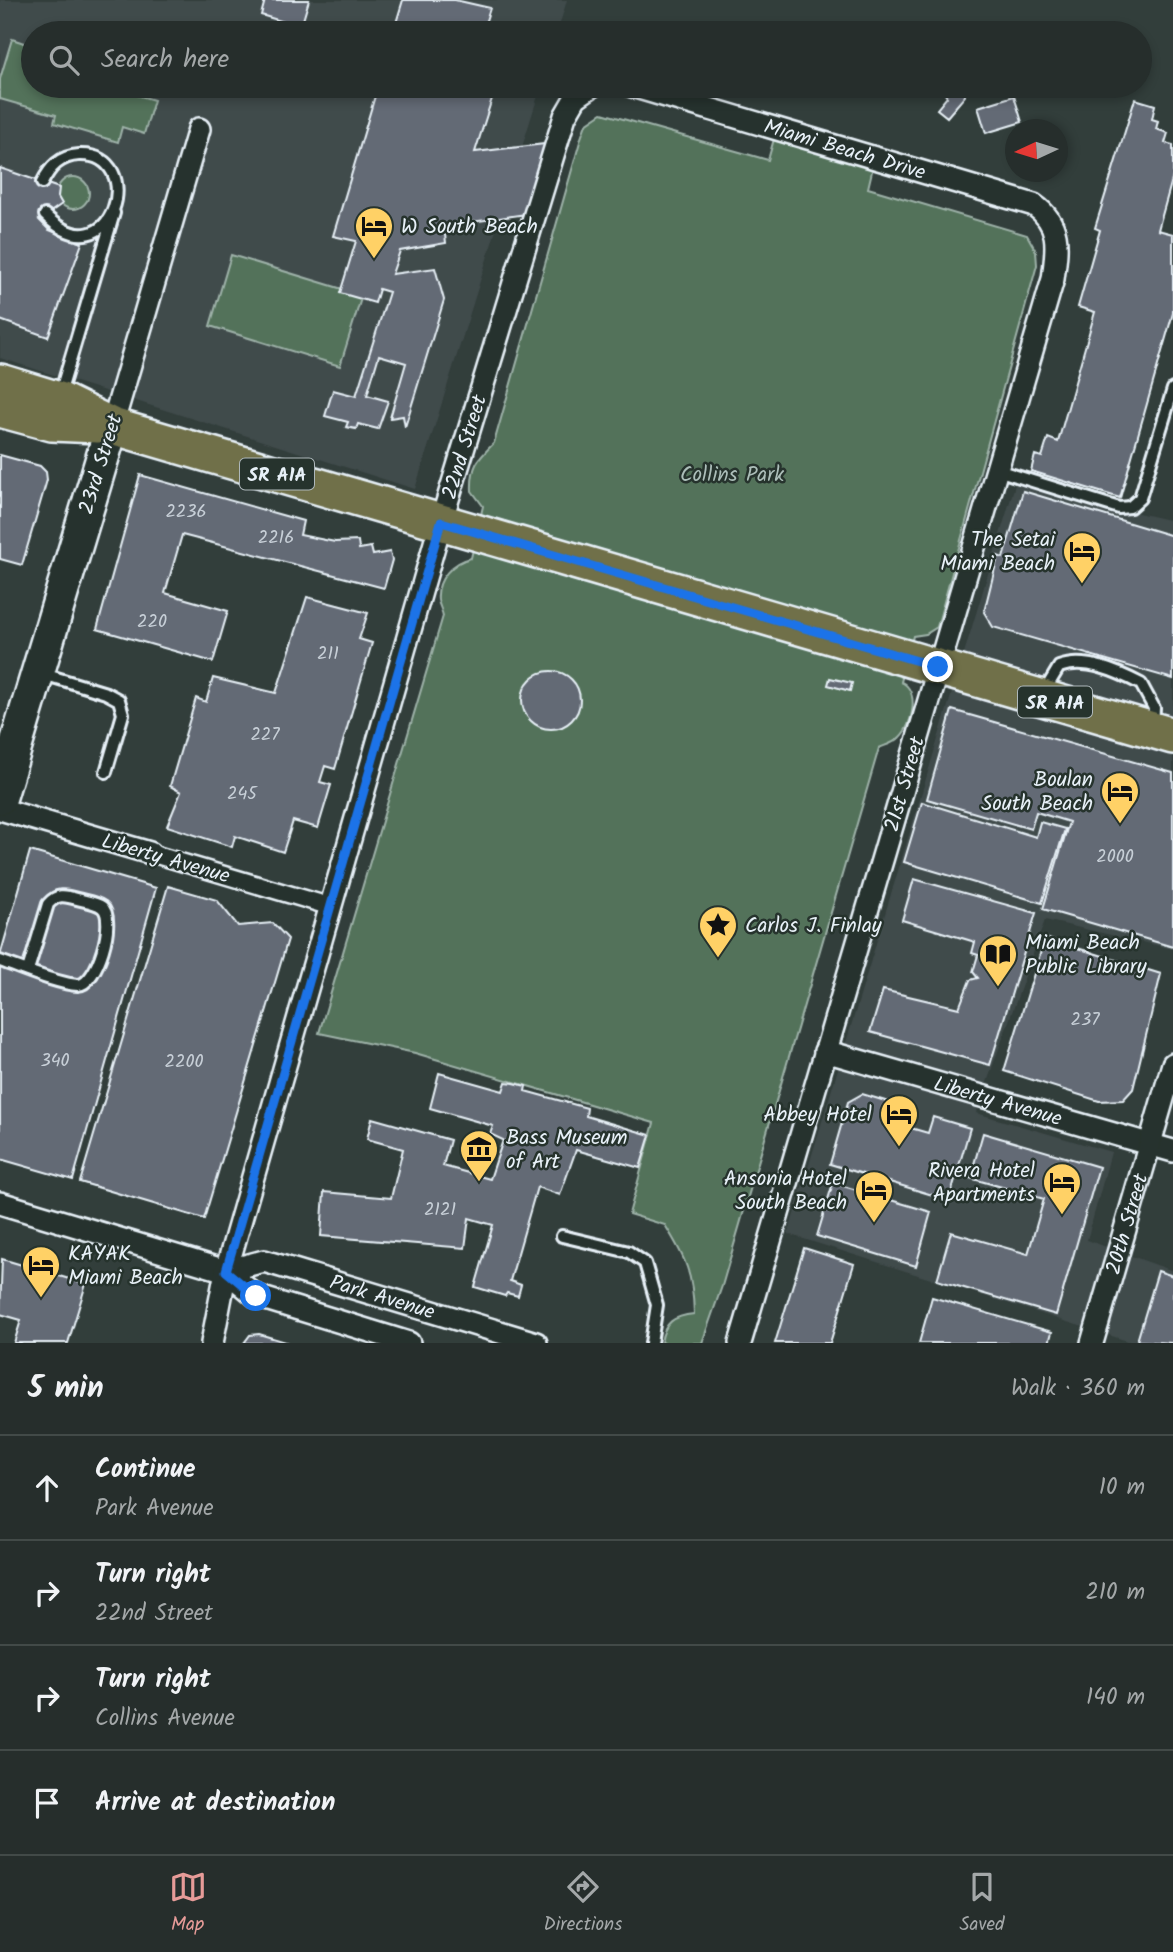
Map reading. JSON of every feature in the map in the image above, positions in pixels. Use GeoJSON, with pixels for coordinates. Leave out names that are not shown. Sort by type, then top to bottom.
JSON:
{"type":"FeatureCollection","features":[{"type":"Feature","properties":{"kind":"main road","name":"SR A1A"},"geometry":{"type":"LineString","coordinates":[[0,382],[55,411]]}},
{"type":"Feature","properties":{"kind":"main road","name":"SR A1A"},"geometry":{"type":"LineString","coordinates":[[0,409],[55,411],[112,426],[1163,733]]}},
{"type":"Feature","properties":{"kind":"main road","name":"23rd Street"},"geometry":{"type":"LineString","coordinates":[[0,798],[112,426]]}},
{"type":"Feature","properties":{"kind":"street","name":"22nd Street"},"geometry":{"type":"LineString","coordinates":[[212,1343],[226,1271],[441,522],[565,116],[575,98]]}},
{"type":"Feature","properties":{"kind":"street","name":"Miami Beach Drive"},"geometry":{"type":"LineString","coordinates":[[673,98],[1034,205],[1054,223]]}},
{"type":"Feature","properties":{"kind":"street","name":"23rd Street"},"geometry":{"type":"LineString","coordinates":[[112,426],[199,129]]}},
{"type":"Feature","properties":{"kind":"street","name":"21st Street"},"geometry":{"type":"LineString","coordinates":[[740,1343],[1053,279],[1057,237],[1054,223]]}},
{"type":"Feature","properties":{"kind":"street","name":"Liberty Avenue"},"geometry":{"type":"LineString","coordinates":[[0,809],[332,907]]}},
{"type":"Feature","properties":{"kind":"street","name":"Liberty Avenue"},"geometry":{"type":"LineString","coordinates":[[825,1051],[1173,1151]]}},
{"type":"Feature","properties":{"kind":"street","name":"20th Street"},"geometry":{"type":"LineString","coordinates":[[1093,1343],[1173,1064]]}},
{"type":"Feature","properties":{"kind":"street","name":"Park Avenue"},"geometry":{"type":"LineString","coordinates":[[0,1203],[226,1271],[256,1296],[409,1343]]}},
{"type":"Feature","properties":{"kind":"street","name":"Park Avenue"},"geometry":{"type":"LineString","coordinates":[[226,1271],[264,1261],[537,1343]]}},
{"type":"Feature","properties":{"kind":"lane"},"geometry":{"type":"LineString","coordinates":[[42,183],[49,169],[59,161],[83,155],[96,158],[114,176],[118,188],[114,213],[55,411]]}},
{"type":"Feature","properties":{"kind":"lane"},"geometry":{"type":"LineString","coordinates":[[45,215],[57,227],[82,234],[95,231],[114,213]]}},
{"type":"Feature","properties":{"kind":"lane"},"geometry":{"type":"LineString","coordinates":[[997,470],[1119,508],[1130,507],[1140,498],[1173,389]]}},
{"type":"Feature","properties":{"kind":"lane"},"geometry":{"type":"LineString","coordinates":[[38,673],[106,693],[119,700],[123,714],[106,772]]}},
{"type":"Feature","properties":{"kind":"lane"},"geometry":{"type":"LineString","coordinates":[[0,961],[28,970],[76,985],[86,983],[93,976],[109,925],[108,914],[101,906],[65,895],[55,897],[48,904],[28,970]]}},
{"type":"Feature","properties":{"kind":"lane"},"geometry":{"type":"LineString","coordinates":[[562,1236],[629,1252],[645,1263],[653,1282],[657,1305],[651,1343]]}},
{"type":"Feature","properties":{"kind":"shaded area"},"geometry":{"type":"Polygon","coordinates":[[[0,0],[567,0],[561,21],[21,21],[21,98],[537,98],[415,489],[0,358],[0,0]]]}},
{"type":"Feature","properties":{"kind":"shaded area"},"geometry":{"type":"Polygon","coordinates":[[[1015,485],[1173,521],[1173,949],[1045,920],[976,1113],[1111,1152],[1087,1240],[1173,1271],[1173,1343],[1134,1343],[788,1234],[1015,485]]]}},
{"type":"Feature","properties":{"kind":"green space"},"geometry":{"type":"Polygon","coordinates":[[[12,39],[21,42],[21,98],[154,100],[144,134],[122,127],[118,142],[54,123],[56,115],[0,99],[0,79],[12,39]]]}},
{"type":"Feature","properties":{"kind":"green space","name":"Collins Park"},"geometry":{"type":"Polygon","coordinates":[[[602,113],[768,160],[774,139],[873,167],[868,188],[1027,235],[1036,251],[1037,265],[937,627],[926,634],[913,636],[901,682],[911,692],[911,716],[905,732],[898,739],[879,748],[722,1286],[702,1343],[661,1343],[671,1321],[694,1314],[690,1277],[665,1225],[629,1214],[654,1123],[415,1053],[319,1033],[443,616],[438,600],[440,585],[452,568],[471,558],[483,506],[472,491],[474,469],[479,459],[494,443],[586,124],[602,113]]]}},
{"type":"Feature","properties":{"kind":"green space"},"geometry":{"type":"Polygon","coordinates":[[[73,177],[84,182],[89,193],[84,204],[73,209],[62,204],[57,193],[62,182],[73,177]]]}},
{"type":"Feature","properties":{"kind":"green space"},"geometry":{"type":"Polygon","coordinates":[[[231,255],[362,295],[340,366],[210,326],[231,255]]]}},
{"type":"Feature","properties":{"kind":"building"},"geometry":{"type":"Polygon","coordinates":[[[265,0],[309,0],[303,21],[281,21],[261,15],[265,0]]]}},
{"type":"Feature","properties":{"kind":"building"},"geometry":{"type":"Polygon","coordinates":[[[403,0],[455,0],[490,8],[486,21],[397,21],[403,0]]]}},
{"type":"Feature","properties":{"kind":"building","name":"W South Beach"},"geometry":{"type":"Polygon","coordinates":[[[374,98],[492,98],[475,152],[545,144],[526,214],[444,226],[446,243],[400,251],[392,274],[435,268],[444,300],[405,427],[403,416],[390,418],[406,363],[379,355],[367,395],[388,401],[378,429],[358,424],[356,429],[346,427],[348,422],[325,416],[333,390],[356,396],[389,292],[379,289],[375,303],[340,293],[356,241],[333,236],[374,98]]]}},
{"type":"Feature","properties":{"kind":"building"},"geometry":{"type":"Polygon","coordinates":[[[946,98],[963,98],[947,117],[937,109],[946,98]]]}},
{"type":"Feature","properties":{"kind":"building"},"geometry":{"type":"Polygon","coordinates":[[[1015,98],[1021,119],[1005,119],[1005,127],[986,133],[978,107],[1015,98]]]}},
{"type":"Feature","properties":{"kind":"building"},"geometry":{"type":"Polygon","coordinates":[[[1135,99],[1155,105],[1152,119],[1158,121],[1156,129],[1168,133],[1165,143],[1173,145],[1173,176],[1158,230],[1173,234],[1173,313],[1120,498],[1031,471],[1035,455],[1042,457],[1048,438],[1058,442],[1095,312],[1078,307],[1100,230],[1095,228],[1135,99]]]}},
{"type":"Feature","properties":{"kind":"building"},"geometry":{"type":"Polygon","coordinates":[[[0,168],[59,188],[58,197],[62,204],[39,220],[49,230],[82,243],[48,337],[0,320],[0,168]]]}},
{"type":"Feature","properties":{"kind":"building"},"geometry":{"type":"Polygon","coordinates":[[[0,455],[40,466],[46,472],[47,480],[22,565],[0,559],[0,455]]]}},
{"type":"Feature","properties":{"kind":"building"},"geometry":{"type":"Polygon","coordinates":[[[140,475],[303,521],[300,535],[335,542],[358,541],[359,549],[371,547],[373,555],[390,552],[392,560],[384,588],[182,535],[165,593],[228,611],[213,662],[97,629],[140,475]]]}},
{"type":"Feature","properties":{"kind":"building","name":"The Setai Miami Beach"},"geometry":{"type":"Polygon","coordinates":[[[1023,491],[1173,536],[1173,679],[993,627],[984,612],[998,556],[1003,558],[1023,491]]]}},
{"type":"Feature","properties":{"kind":"building"},"geometry":{"type":"Polygon","coordinates":[[[307,597],[368,613],[359,639],[372,643],[335,769],[325,766],[320,782],[331,785],[318,828],[293,821],[283,852],[235,836],[232,847],[167,826],[181,792],[170,786],[196,698],[206,702],[213,678],[276,693],[307,597]]]}},
{"type":"Feature","properties":{"kind":"building"},"geometry":{"type":"Polygon","coordinates":[[[545,671],[557,671],[572,679],[580,694],[580,706],[572,721],[557,729],[545,729],[530,721],[522,706],[522,694],[530,679],[545,671]]]}},
{"type":"Feature","properties":{"kind":"building"},"geometry":{"type":"Polygon","coordinates":[[[830,678],[852,683],[850,691],[828,685],[830,678]]]}},
{"type":"Feature","properties":{"kind":"building","name":"Boulan South Beach"},"geometry":{"type":"Polygon","coordinates":[[[952,710],[1173,773],[1173,947],[1043,909],[1069,822],[1036,812],[1031,829],[927,799],[952,710]]]}},
{"type":"Feature","properties":{"kind":"building","name":"Boulan South Beach"},"geometry":{"type":"Polygon","coordinates":[[[922,802],[1036,837],[1040,822],[1065,829],[1042,903],[904,862],[922,802]]]}},
{"type":"Feature","properties":{"kind":"building"},"geometry":{"type":"Polygon","coordinates":[[[30,851],[156,888],[73,1180],[0,1159],[0,956],[30,851]]]}},
{"type":"Feature","properties":{"kind":"building"},"geometry":{"type":"Polygon","coordinates":[[[914,879],[1036,913],[990,1065],[870,1032],[883,990],[959,1008],[970,980],[978,978],[973,972],[978,955],[972,953],[975,942],[902,920],[914,879]]]}},
{"type":"Feature","properties":{"kind":"building"},"geometry":{"type":"Polygon","coordinates":[[[168,886],[217,900],[238,926],[273,923],[288,939],[204,1219],[80,1182],[168,886]]]}},
{"type":"Feature","properties":{"kind":"building"},"geometry":{"type":"Polygon","coordinates":[[[1045,938],[1161,974],[1133,1089],[1123,1100],[1099,1101],[1004,1071],[1045,938]]]}},
{"type":"Feature","properties":{"kind":"building","name":"Bass Museum of Art"},"geometry":{"type":"Polygon","coordinates":[[[439,1073],[503,1091],[506,1082],[526,1086],[525,1091],[587,1108],[586,1116],[650,1135],[640,1168],[576,1150],[560,1195],[537,1187],[510,1281],[521,1285],[518,1296],[507,1293],[505,1296],[475,1287],[493,1225],[469,1218],[465,1248],[321,1236],[324,1192],[391,1198],[403,1149],[367,1139],[372,1118],[450,1140],[443,1166],[490,1179],[503,1140],[490,1134],[493,1126],[430,1108],[439,1073]]]}},
{"type":"Feature","properties":{"kind":"building","name":"Abbey Hotel"},"geometry":{"type":"Polygon","coordinates":[[[862,1094],[902,1106],[897,1124],[928,1133],[933,1117],[970,1128],[949,1200],[830,1164],[848,1102],[862,1094]]]}},
{"type":"Feature","properties":{"kind":"building","name":"Rivera Hotel Apartments"},"geometry":{"type":"Polygon","coordinates":[[[983,1133],[1099,1167],[1056,1315],[937,1280],[951,1232],[1028,1254],[1044,1199],[970,1178],[983,1133]]]}},
{"type":"Feature","properties":{"kind":"building","name":"Ansonia Hotel South Beach"},"geometry":{"type":"Polygon","coordinates":[[[833,1183],[931,1212],[916,1266],[817,1236],[833,1183]]]}},
{"type":"Feature","properties":{"kind":"building"},"geometry":{"type":"Polygon","coordinates":[[[804,1248],[854,1264],[830,1343],[775,1343],[804,1248]]]}},
{"type":"Feature","properties":{"kind":"building","name":"KAYAK Miami Beach"},"geometry":{"type":"Polygon","coordinates":[[[2,1259],[86,1284],[68,1343],[14,1343],[21,1320],[0,1314],[2,1259]]]}},
{"type":"Feature","properties":{"kind":"building"},"geometry":{"type":"Polygon","coordinates":[[[1158,1271],[1173,1276],[1173,1343],[1137,1341],[1158,1271]]]}},
{"type":"Feature","properties":{"kind":"building"},"geometry":{"type":"Polygon","coordinates":[[[932,1297],[1052,1332],[1049,1343],[919,1343],[932,1297]]]}},
{"type":"Feature","properties":{"kind":"building"},"geometry":{"type":"Polygon","coordinates":[[[259,1334],[289,1343],[244,1343],[250,1335],[259,1334]]]}},
{"type":"Feature","properties":{"kind":"place","name":"W South Beach"},"geometry":{"type":"Point","coordinates":[374,260]}},
{"type":"Feature","properties":{"kind":"place","name":"The Setai Miami Beach"},"geometry":{"type":"Point","coordinates":[1082,585]}},
{"type":"Feature","properties":{"kind":"place","name":"Boulan South Beach"},"geometry":{"type":"Point","coordinates":[1120,825]}},
{"type":"Feature","properties":{"kind":"place","name":"Carlos J. Finlay"},"geometry":{"type":"Point","coordinates":[718,959]}},
{"type":"Feature","properties":{"kind":"place","name":"Miami Beach Public Library"},"geometry":{"type":"Point","coordinates":[998,988]}},
{"type":"Feature","properties":{"kind":"place","name":"Abbey Hotel"},"geometry":{"type":"Point","coordinates":[899,1148]}},
{"type":"Feature","properties":{"kind":"place","name":"Bass Museum of Art"},"geometry":{"type":"Point","coordinates":[479,1183]}},
{"type":"Feature","properties":{"kind":"place","name":"Rivera Hotel Apartments"},"geometry":{"type":"Point","coordinates":[1062,1216]}},
{"type":"Feature","properties":{"kind":"place","name":"Ansonia Hotel South Beach"},"geometry":{"type":"Point","coordinates":[874,1224]}},
{"type":"Feature","properties":{"kind":"place","name":"KAYAK Miami Beach"},"geometry":{"type":"Point","coordinates":[41,1299]}},
{"type":"Feature","properties":{"kind":"route"},"geometry":{"type":"LineString","coordinates":[[256,1296],[226,1271],[441,522],[938,667]]}}]}
